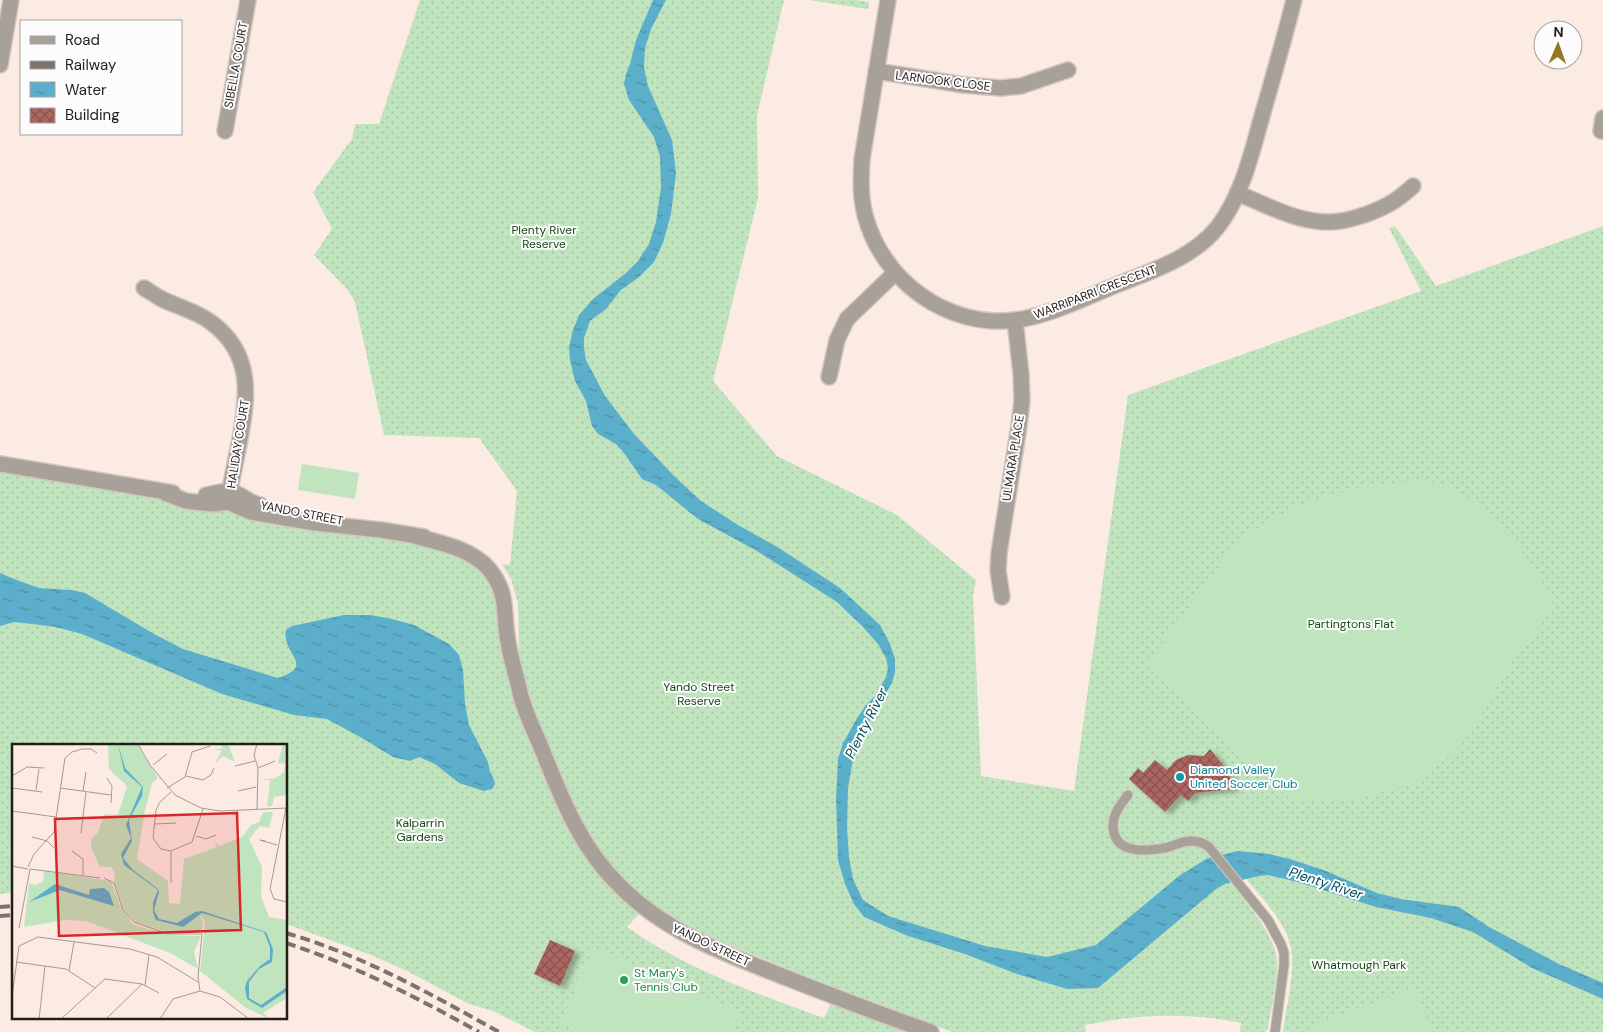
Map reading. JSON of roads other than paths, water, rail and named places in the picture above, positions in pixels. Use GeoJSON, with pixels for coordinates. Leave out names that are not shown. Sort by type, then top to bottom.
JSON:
{"type":"FeatureCollection","features":[{"type":"Feature","properties":{"kind":"street"},"geometry":{"type":"LineString","coordinates":[[0,66],[11,0]]}},
{"type":"Feature","properties":{"kind":"street","name":"SIBELLA COURT"},"geometry":{"type":"LineString","coordinates":[[225,131],[248,0]]}},
{"type":"Feature","properties":{"kind":"street","name":"WARRIPARRI CRESCENT"},"geometry":{"type":"LineString","coordinates":[[888,0],[862,159],[862,196],[865,215],[872,236],[882,255],[895,273],[908,286],[925,299],[948,310],[988,320],[1015,320],[1044,314],[1168,264],[1203,241],[1216,229],[1237,194],[1248,165],[1294,0]]}},
{"type":"Feature","properties":{"kind":"street","name":"LARNOOK CLOSE"},"geometry":{"type":"LineString","coordinates":[[876,71],[964,85],[1001,88],[1021,86],[1068,70]]}},
{"type":"Feature","properties":{"kind":"street"},"geometry":{"type":"LineString","coordinates":[[1237,194],[1292,216],[1325,222],[1341,221],[1383,208],[1399,199],[1413,186]]}},
{"type":"Feature","properties":{"kind":"street"},"geometry":{"type":"LineString","coordinates":[[829,377],[837,340],[847,319],[895,273]]}},
{"type":"Feature","properties":{"kind":"street","name":"HALIDAY COURT"},"geometry":{"type":"LineString","coordinates":[[144,288],[161,298],[197,313],[211,322],[222,331],[239,356],[244,369],[246,397],[229,497]]}},
{"type":"Feature","properties":{"kind":"street","name":"ULMARA PLACE"},"geometry":{"type":"LineString","coordinates":[[1002,597],[998,571],[999,553],[1022,400],[1022,374],[1015,320]]}},
{"type":"Feature","properties":{"kind":"street"},"geometry":{"type":"LineString","coordinates":[[0,464],[165,493],[229,497]]}},
{"type":"Feature","properties":{"kind":"street","name":"YANDO STREET"},"geometry":{"type":"LineString","coordinates":[[229,497],[255,504],[320,515],[415,536],[465,552],[481,561],[498,582],[503,595],[507,635],[519,691],[573,823],[588,848],[619,886],[668,926],[690,938],[931,1032]]}},
{"type":"Feature","properties":{"kind":"lane"},"geometry":{"type":"LineString","coordinates":[[1128,795],[1115,813],[1112,823],[1115,837],[1119,843],[1127,848],[1136,850],[1165,848],[1191,841],[1198,841],[1209,847],[1276,932],[1284,953],[1284,965],[1275,1032]]}},
{"type":"Feature","properties":{"kind":"water","name":"Plenty River"},"geometry":{"type":"Polygon","coordinates":[[[653,0],[666,0],[651,29],[645,48],[644,67],[648,86],[672,140],[676,173],[671,214],[663,243],[654,262],[639,277],[621,290],[606,309],[590,321],[584,338],[586,360],[605,396],[634,434],[674,476],[701,501],[779,548],[840,588],[880,625],[890,644],[895,659],[895,672],[892,683],[873,714],[860,741],[853,759],[848,788],[847,828],[849,858],[853,879],[863,900],[888,916],[985,946],[1047,957],[1096,945],[1179,876],[1206,859],[1238,851],[1269,854],[1326,871],[1377,893],[1401,899],[1459,907],[1489,927],[1559,964],[1603,983],[1603,999],[1532,968],[1473,932],[1431,918],[1376,907],[1298,882],[1268,875],[1225,884],[1216,889],[1098,988],[1067,989],[1017,974],[965,954],[908,936],[864,917],[854,904],[845,884],[838,860],[836,799],[838,759],[843,743],[856,720],[865,706],[876,695],[886,677],[888,668],[886,658],[878,644],[837,602],[757,551],[698,519],[656,485],[642,479],[616,444],[598,434],[592,426],[586,401],[575,381],[570,360],[569,347],[579,315],[593,299],[638,261],[649,244],[656,222],[661,187],[660,157],[654,137],[629,100],[624,84],[636,40],[653,0]]]}},
{"type":"Feature","properties":{"kind":"water"},"geometry":{"type":"Polygon","coordinates":[[[0,573],[39,588],[72,590],[85,593],[183,649],[278,678],[295,669],[295,658],[286,639],[286,630],[292,626],[344,615],[371,615],[414,625],[449,644],[459,655],[463,670],[465,703],[469,725],[488,762],[495,784],[492,789],[484,791],[459,783],[435,764],[419,757],[410,761],[393,757],[327,719],[294,715],[222,694],[82,634],[56,627],[14,622],[0,626],[0,573]]]}},
{"type":"Feature","properties":{"kind":"railway"},"geometry":{"type":"LineString","coordinates":[[0,907],[12,906]]}},
{"type":"Feature","properties":{"kind":"railway"},"geometry":{"type":"LineString","coordinates":[[0,916],[12,915]]}},
{"type":"Feature","properties":{"kind":"railway"},"geometry":{"type":"LineString","coordinates":[[288,934],[342,952],[396,976],[499,1032]]}},
{"type":"Feature","properties":{"kind":"railway"},"geometry":{"type":"LineString","coordinates":[[288,944],[336,961],[384,983],[432,1006],[479,1032]]}},
{"type":"Feature","properties":{"kind":"place","name":"Diamond Valley United Soccer Club"},"geometry":{"type":"Point","coordinates":[1180,777]}},
{"type":"Feature","properties":{"kind":"place","name":"St Mary's Tennis Club"},"geometry":{"type":"Point","coordinates":[624,980]}},
{"type":"Feature","properties":{"kind":"park label","name":"Plenty River Reserve"},"geometry":{"type":"Point","coordinates":[544,237]}},
{"type":"Feature","properties":{"kind":"park label","name":"Partingtons Flat"},"geometry":{"type":"Point","coordinates":[1351,624]}},
{"type":"Feature","properties":{"kind":"park label","name":"Yando Street Reserve"},"geometry":{"type":"Point","coordinates":[699,694]}},
{"type":"Feature","properties":{"kind":"park label","name":"Kalparrin Gardens"},"geometry":{"type":"Point","coordinates":[420,830]}},
{"type":"Feature","properties":{"kind":"park label","name":"Whatmough Park"},"geometry":{"type":"Point","coordinates":[1359,965]}}]}
